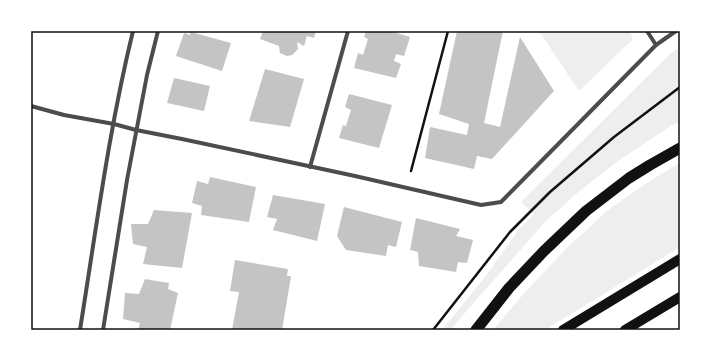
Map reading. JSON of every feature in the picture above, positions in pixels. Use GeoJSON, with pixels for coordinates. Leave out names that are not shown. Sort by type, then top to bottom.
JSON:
{"type":"FeatureCollection","features":[{"type":"Feature","properties":{"kind":"highway"},"geometry":{"type":"LineString","coordinates":[[476,330],[509,288],[544,251],[586,211],[629,178],[680,148]]}},
{"type":"Feature","properties":{"kind":"main road"},"geometry":{"type":"LineString","coordinates":[[563,330],[680,259]]}},
{"type":"Feature","properties":{"kind":"main road"},"geometry":{"type":"LineString","coordinates":[[625,330],[680,297]]}},
{"type":"Feature","properties":{"kind":"street"},"geometry":{"type":"LineString","coordinates":[[80,330],[114,124],[133,31]]}},
{"type":"Feature","properties":{"kind":"street"},"geometry":{"type":"LineString","coordinates":[[103,330],[136,130],[158,31]]}},
{"type":"Feature","properties":{"kind":"street"},"geometry":{"type":"LineString","coordinates":[[310,167],[348,31]]}},
{"type":"Feature","properties":{"kind":"street"},"geometry":{"type":"LineString","coordinates":[[647,31],[656,45]]}},
{"type":"Feature","properties":{"kind":"street"},"geometry":{"type":"LineString","coordinates":[[31,106],[64,115],[114,124],[136,130],[355,176],[480,205],[501,202],[656,45],[676,31]]}},
{"type":"Feature","properties":{"kind":"path"},"geometry":{"type":"LineString","coordinates":[[411,171],[448,31]]}},
{"type":"Feature","properties":{"kind":"path"},"geometry":{"type":"LineString","coordinates":[[433,330],[510,232],[550,192],[614,137],[680,87]]}},
{"type":"Feature","properties":{"kind":"shaded area"},"geometry":{"type":"Polygon","coordinates":[[[539,31],[629,31],[633,39],[579,91],[539,31]]]}},
{"type":"Feature","properties":{"kind":"shaded area"},"geometry":{"type":"Polygon","coordinates":[[[680,47],[680,122],[672,125],[618,161],[577,193],[544,223],[451,330],[442,330],[485,277],[520,228],[534,214],[521,202],[672,52],[680,47]]]}},
{"type":"Feature","properties":{"kind":"shaded area"},"geometry":{"type":"Polygon","coordinates":[[[680,163],[680,247],[545,330],[493,330],[526,291],[568,247],[608,210],[651,180],[680,163]]]}},
{"type":"Feature","properties":{"kind":"building"},"geometry":{"type":"Polygon","coordinates":[[[263,31],[316,31],[314,38],[307,36],[304,46],[297,42],[298,49],[292,55],[287,56],[280,53],[279,46],[260,39],[263,31]]]}},
{"type":"Feature","properties":{"kind":"building"},"geometry":{"type":"Polygon","coordinates":[[[366,31],[390,31],[410,37],[404,56],[396,54],[394,61],[401,64],[396,78],[354,68],[358,53],[363,55],[368,39],[364,37],[366,31]]]}},
{"type":"Feature","properties":{"kind":"building"},"geometry":{"type":"Polygon","coordinates":[[[457,31],[503,31],[484,123],[500,127],[520,37],[554,91],[492,159],[477,156],[474,169],[425,158],[430,127],[467,135],[469,124],[439,114],[457,31]]]}},
{"type":"Feature","properties":{"kind":"building"},"geometry":{"type":"Polygon","coordinates":[[[191,32],[231,43],[222,71],[176,56],[184,33],[190,35],[191,32]]]}},
{"type":"Feature","properties":{"kind":"building"},"geometry":{"type":"Polygon","coordinates":[[[265,69],[304,79],[290,127],[249,121],[265,69]]]}},
{"type":"Feature","properties":{"kind":"building"},"geometry":{"type":"Polygon","coordinates":[[[174,78],[210,86],[204,111],[167,103],[174,78]]]}},
{"type":"Feature","properties":{"kind":"building"},"geometry":{"type":"Polygon","coordinates":[[[349,94],[392,105],[379,148],[339,138],[343,125],[346,126],[351,110],[345,107],[349,94]]]}},
{"type":"Feature","properties":{"kind":"building"},"geometry":{"type":"Polygon","coordinates":[[[210,177],[256,187],[249,222],[201,215],[202,206],[192,203],[197,181],[208,184],[210,177]]]}},
{"type":"Feature","properties":{"kind":"building"},"geometry":{"type":"Polygon","coordinates":[[[273,195],[325,204],[317,241],[273,230],[277,219],[267,217],[273,195]]]}},
{"type":"Feature","properties":{"kind":"building"},"geometry":{"type":"Polygon","coordinates":[[[344,207],[402,222],[396,247],[388,245],[386,256],[346,250],[337,236],[344,207]]]}},
{"type":"Feature","properties":{"kind":"building"},"geometry":{"type":"Polygon","coordinates":[[[154,210],[192,213],[182,268],[143,264],[147,247],[133,244],[131,224],[148,224],[154,210]]]}},
{"type":"Feature","properties":{"kind":"building"},"geometry":{"type":"Polygon","coordinates":[[[416,218],[460,229],[456,236],[473,240],[467,263],[458,262],[456,272],[419,266],[418,252],[410,250],[416,218]]]}},
{"type":"Feature","properties":{"kind":"building"},"geometry":{"type":"Polygon","coordinates":[[[235,260],[288,269],[287,276],[291,276],[282,330],[232,330],[239,292],[230,291],[235,260]]]}},
{"type":"Feature","properties":{"kind":"building"},"geometry":{"type":"Polygon","coordinates":[[[145,279],[169,283],[168,289],[178,293],[170,330],[138,330],[140,323],[123,319],[125,293],[139,294],[145,279]]]}}]}
